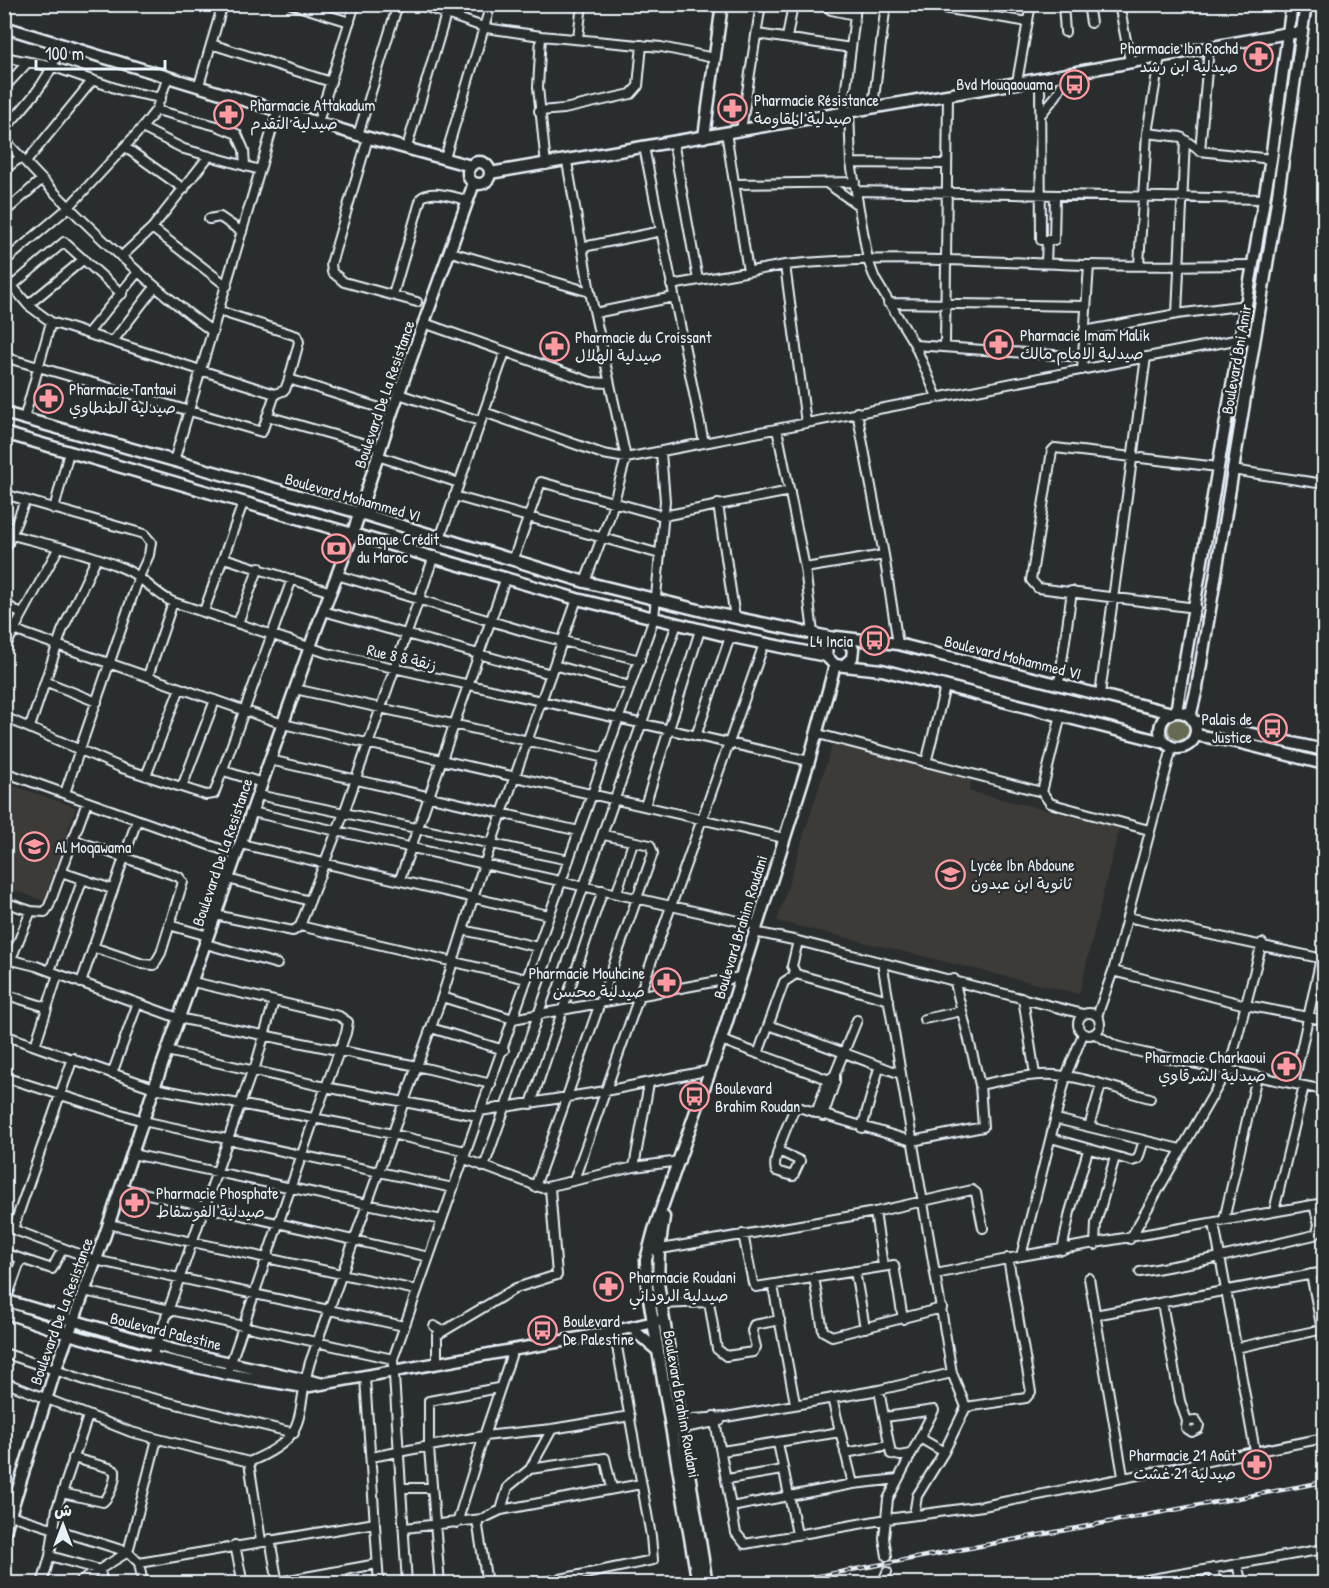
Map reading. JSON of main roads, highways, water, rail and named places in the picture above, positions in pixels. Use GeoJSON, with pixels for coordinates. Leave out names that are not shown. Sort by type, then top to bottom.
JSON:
{"type":"FeatureCollection","features":[{"type":"Feature","properties":{"kind":"main road"},"geometry":{"type":"LineString","coordinates":[[704,137],[721,4]]}},
{"type":"Feature","properties":{"kind":"main road","name":"Boulevard Bni Amir"},"geometry":{"type":"LineString","coordinates":[[1174,713],[1196,608],[1271,159],[1292,4]]}},
{"type":"Feature","properties":{"kind":"main road","name":"Boulevard Bni Amir"},"geometry":{"type":"LineString","coordinates":[[1192,719],[1255,340],[1306,4]]}},
{"type":"Feature","properties":{"kind":"main road"},"geometry":{"type":"LineString","coordinates":[[4,27],[363,136],[471,166],[482,162],[488,166],[490,173],[485,183],[474,183],[469,175],[471,166]]}},
{"type":"Feature","properties":{"kind":"main road"},"geometry":{"type":"LineString","coordinates":[[490,173],[567,162],[673,141],[1040,79],[1288,33],[1302,33]]}},
{"type":"Feature","properties":{"kind":"main road","name":"Boulevard De La Resistance"},"geometry":{"type":"LineString","coordinates":[[4,1534],[8,1514],[45,1398],[121,1188],[178,1018],[193,982],[323,611],[353,533],[392,412],[474,183]]}},
{"type":"Feature","properties":{"kind":"main road","name":"Boulevard Mohammed VI"},"geometry":{"type":"LineString","coordinates":[[4,413],[360,513],[585,582],[735,618],[840,638],[898,644],[1174,713]]}},
{"type":"Feature","properties":{"kind":"main road"},"geometry":{"type":"LineString","coordinates":[[4,433],[577,599],[730,637],[826,656],[840,665],[882,670],[1061,715],[1168,745],[1186,747],[1195,735],[1192,719]]}},
{"type":"Feature","properties":{"kind":"main road"},"geometry":{"type":"LineString","coordinates":[[826,656],[828,643],[840,638],[853,649],[852,658],[840,665]]}},
{"type":"Feature","properties":{"kind":"main road","name":"Boulevard Brahim Roudani"},"geometry":{"type":"LineString","coordinates":[[707,1584],[676,1425],[652,1327],[646,1268],[667,1196],[721,1040],[840,665]]}},
{"type":"Feature","properties":{"kind":"main road"},"geometry":{"type":"LineString","coordinates":[[1168,745],[1160,728],[1164,719],[1174,713],[1324,750]]}},
{"type":"Feature","properties":{"kind":"main road"},"geometry":{"type":"LineString","coordinates":[[1195,735],[1237,742],[1324,764]]}},
{"type":"Feature","properties":{"kind":"main road","name":"Boulevard Brahim Roudani"},"geometry":{"type":"LineString","coordinates":[[653,1250],[698,1584]]}},
{"type":"Feature","properties":{"kind":"main road"},"geometry":{"type":"LineString","coordinates":[[649,1300],[636,1330],[657,1350]]}},
{"type":"Feature","properties":{"kind":"main road","name":"Boulevard Palestine"},"geometry":{"type":"LineString","coordinates":[[5,1304],[74,1321],[157,1346],[230,1362],[305,1383]]}},
{"type":"Feature","properties":{"kind":"main road","name":"Boulevard Palestine"},"geometry":{"type":"LineString","coordinates":[[5,1304],[68,1334],[152,1358],[226,1374],[322,1384],[664,1324]]}},
{"type":"Feature","properties":{"kind":"tunnel"},"geometry":{"type":"LineString","coordinates":[[887,1556],[887,1572]]}},
{"type":"Feature","properties":{"kind":"railway"},"geometry":{"type":"LineString","coordinates":[[776,1584],[1324,1482]]}},
{"type":"Feature","properties":{"kind":"place","name":"Pharmacie Ibn Rochd صيدلية ابن رشد"},"geometry":{"type":"Point","coordinates":[1259,57]}},
{"type":"Feature","properties":{"kind":"place","name":"Bvd Mouqaouama"},"geometry":{"type":"Point","coordinates":[1074,84]}},
{"type":"Feature","properties":{"kind":"place","name":"Pharmacie Résistance صيدلية المقاومة"},"geometry":{"type":"Point","coordinates":[733,109]}},
{"type":"Feature","properties":{"kind":"place","name":"Pharmacie Attakadum صيدلية التقدم"},"geometry":{"type":"Point","coordinates":[229,114]}},
{"type":"Feature","properties":{"kind":"place","name":"Pharmacie Imam Malik صيدلية الامام مالك"},"geometry":{"type":"Point","coordinates":[999,344]}},
{"type":"Feature","properties":{"kind":"place","name":"Pharmacie du Croissant صيدلية الهلال"},"geometry":{"type":"Point","coordinates":[554,346]}},
{"type":"Feature","properties":{"kind":"place","name":"Pharmacie Tantawi صيدلية الطنطاوي"},"geometry":{"type":"Point","coordinates":[48,398]}},
{"type":"Feature","properties":{"kind":"place","name":"Banque Crédit du Maroc"},"geometry":{"type":"Point","coordinates":[336,548]}},
{"type":"Feature","properties":{"kind":"place","name":"L4 Incia"},"geometry":{"type":"Point","coordinates":[874,641]}},
{"type":"Feature","properties":{"kind":"place","name":"Palais de Justice"},"geometry":{"type":"Point","coordinates":[1273,728]}},
{"type":"Feature","properties":{"kind":"place","name":"Al Moqawama"},"geometry":{"type":"Point","coordinates":[34,847]}},
{"type":"Feature","properties":{"kind":"place","name":"Lycée Ibn Abdoune ثانوية ابن عبدون"},"geometry":{"type":"Point","coordinates":[950,874]}},
{"type":"Feature","properties":{"kind":"place","name":"Pharmacie Mouhcine صيدلية محسن"},"geometry":{"type":"Point","coordinates":[666,982]}},
{"type":"Feature","properties":{"kind":"place","name":"Pharmacie Charkaoui صيدلية الشرقاوي"},"geometry":{"type":"Point","coordinates":[1287,1066]}},
{"type":"Feature","properties":{"kind":"place","name":"Boulevard Brahim Roudan"},"geometry":{"type":"Point","coordinates":[694,1097]}},
{"type":"Feature","properties":{"kind":"place","name":"Pharmacie Phosphate صيدلية الفوسفاط"},"geometry":{"type":"Point","coordinates":[135,1202]}},
{"type":"Feature","properties":{"kind":"place","name":"Pharmacie Roudani صيدلية الروداني"},"geometry":{"type":"Point","coordinates":[608,1286]}},
{"type":"Feature","properties":{"kind":"place","name":"Boulevard De Palestine"},"geometry":{"type":"Point","coordinates":[542,1330]}},
{"type":"Feature","properties":{"kind":"place","name":"Pharmacie 21 Août صيدلية 21 غشت"},"geometry":{"type":"Point","coordinates":[1257,1464]}}]}
